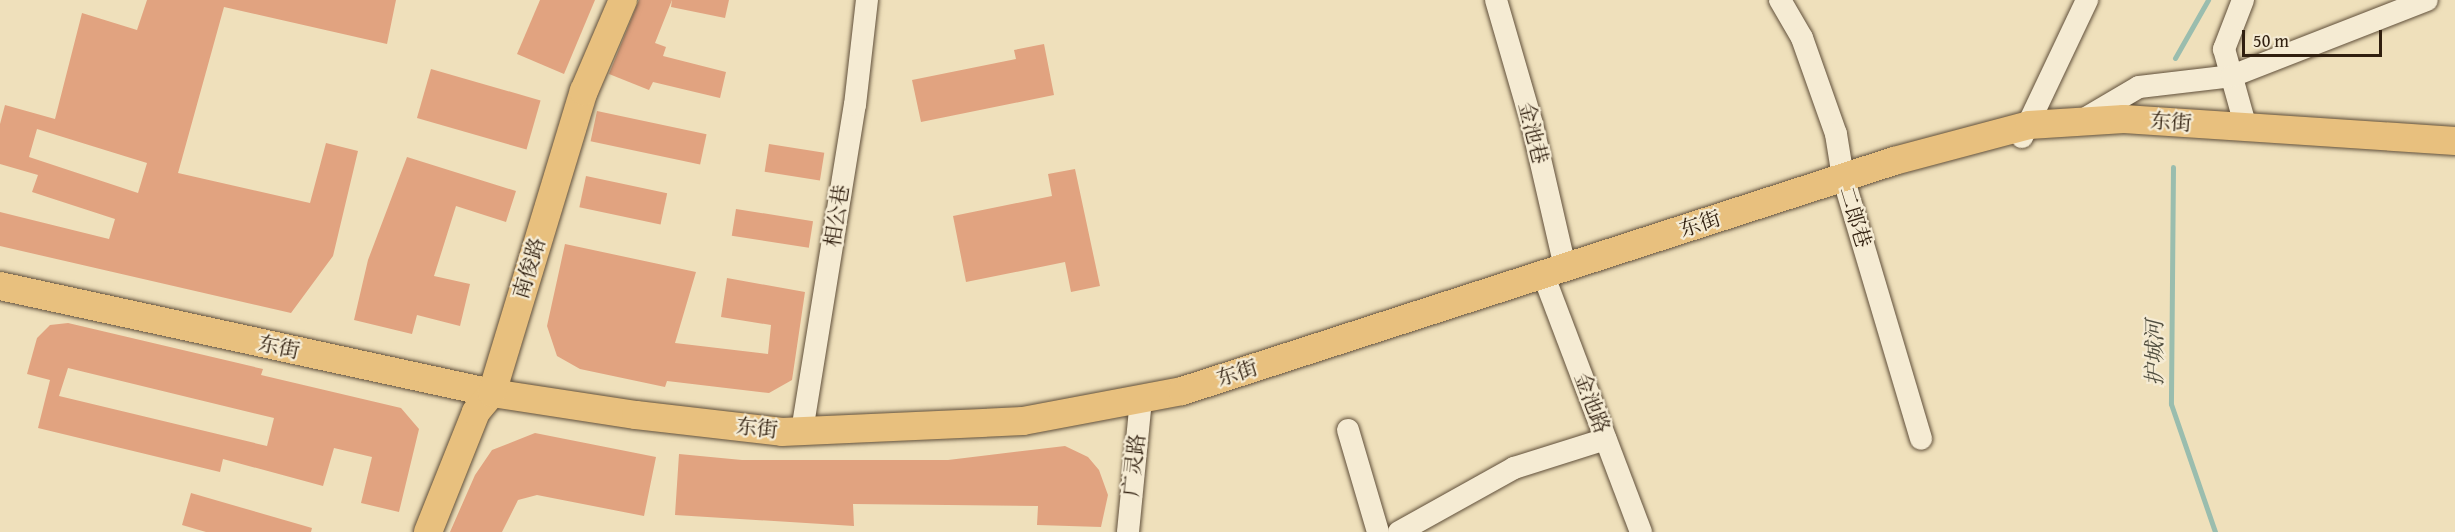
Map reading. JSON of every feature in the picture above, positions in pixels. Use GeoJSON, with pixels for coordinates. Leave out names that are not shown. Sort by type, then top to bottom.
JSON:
{"type":"FeatureCollection","features":[{"type":"Feature","properties":{"kind":"main road","name":"南俊路"},"geometry":{"type":"LineString","coordinates":[[428,532],[476,412],[489,396],[584,91],[622,0]]}},
{"type":"Feature","properties":{"kind":"main road","name":"东街"},"geometry":{"type":"LineString","coordinates":[[0,286],[489,396],[675,433],[858,444],[1055,428],[1140,406],[1182,390],[1553,278],[1846,186],[2024,134],[2080,122],[2124,119],[2455,141]]}},
{"type":"Feature","properties":{"kind":"main road","name":"东街"},"geometry":{"type":"LineString","coordinates":[[2024,134],[2124,134],[2455,155]]}},
{"type":"Feature","properties":{"kind":"main road","name":"东街"},"geometry":{"type":"LineString","coordinates":[[489,396],[636,415],[802,431],[1023,421],[1140,406]]}},
{"type":"Feature","properties":{"kind":"street","name":"相公巷"},"geometry":{"type":"LineString","coordinates":[[802,431],[855,105],[867,0]]}},
{"type":"Feature","properties":{"kind":"street","name":"金池巷"},"geometry":{"type":"LineString","coordinates":[[1496,0],[1532,124],[1553,278]]}},
{"type":"Feature","properties":{"kind":"street","name":"二郎巷"},"geometry":{"type":"LineString","coordinates":[[1780,0],[1802,38],[1836,134],[1846,186],[1921,439]]}},
{"type":"Feature","properties":{"kind":"street"},"geometry":{"type":"LineString","coordinates":[[2024,134],[2087,0]]}},
{"type":"Feature","properties":{"kind":"street"},"geometry":{"type":"LineString","coordinates":[[2243,0],[2224,49],[2246,128]]}},
{"type":"Feature","properties":{"kind":"street"},"geometry":{"type":"LineString","coordinates":[[2080,122],[2139,87],[2232,76],[2427,0]]}},
{"type":"Feature","properties":{"kind":"street","name":"金池路"},"geometry":{"type":"LineString","coordinates":[[1553,278],[1606,439],[1641,532]]}},
{"type":"Feature","properties":{"kind":"street","name":"广灵路"},"geometry":{"type":"LineString","coordinates":[[1128,532],[1140,406]]}},
{"type":"Feature","properties":{"kind":"street"},"geometry":{"type":"LineString","coordinates":[[1348,430],[1378,532]]}},
{"type":"Feature","properties":{"kind":"street"},"geometry":{"type":"LineString","coordinates":[[1399,532],[1514,468],[1606,439]]}},
{"type":"Feature","properties":{"kind":"building"},"geometry":{"type":"Polygon","coordinates":[[[147,0],[396,0],[387,44],[224,7],[178,173],[310,203],[326,143],[358,151],[333,256],[291,313],[0,246],[0,212],[109,239],[115,219],[32,192],[38,175],[0,164],[0,124],[5,105],[55,119],[82,13],[137,30],[147,0]],[[37,129],[29,157],[138,193],[147,163],[37,129]]]}},
{"type":"Feature","properties":{"kind":"building"},"geometry":{"type":"Polygon","coordinates":[[[540,0],[595,0],[564,74],[517,54],[540,0]]]}},
{"type":"Feature","properties":{"kind":"building"},"geometry":{"type":"Polygon","coordinates":[[[639,0],[672,0],[655,43],[666,47],[663,56],[726,72],[720,98],[653,82],[649,90],[609,74],[639,0]]]}},
{"type":"Feature","properties":{"kind":"building"},"geometry":{"type":"Polygon","coordinates":[[[672,0],[729,0],[725,18],[671,7],[672,0]]]}},
{"type":"Feature","properties":{"kind":"building"},"geometry":{"type":"Polygon","coordinates":[[[1044,44],[1054,95],[921,122],[912,80],[1016,59],[1014,50],[1044,44]]]}},
{"type":"Feature","properties":{"kind":"building"},"geometry":{"type":"Polygon","coordinates":[[[431,69],[541,100],[527,149],[417,118],[431,69]]]}},
{"type":"Feature","properties":{"kind":"building"},"geometry":{"type":"Polygon","coordinates":[[[597,111],[707,134],[700,165],[591,141],[597,111]]]}},
{"type":"Feature","properties":{"kind":"building"},"geometry":{"type":"Polygon","coordinates":[[[769,144],[824,153],[820,180],[765,172],[769,144]]]}},
{"type":"Feature","properties":{"kind":"building"},"geometry":{"type":"Polygon","coordinates":[[[407,157],[516,191],[506,222],[456,206],[434,276],[470,284],[460,326],[417,315],[412,334],[354,320],[368,260],[407,157]]]}},
{"type":"Feature","properties":{"kind":"building"},"geometry":{"type":"Polygon","coordinates":[[[1075,169],[1100,286],[1071,292],[1065,262],[966,282],[953,216],[1052,196],[1048,174],[1075,169]]]}},
{"type":"Feature","properties":{"kind":"building"},"geometry":{"type":"Polygon","coordinates":[[[586,176],[667,193],[661,225],[579,207],[586,176]]]}},
{"type":"Feature","properties":{"kind":"building"},"geometry":{"type":"Polygon","coordinates":[[[736,209],[813,221],[809,248],[732,236],[736,209]]]}},
{"type":"Feature","properties":{"kind":"building"},"geometry":{"type":"Polygon","coordinates":[[[565,244],[696,272],[675,343],[768,354],[771,325],[721,317],[727,278],[805,292],[792,380],[769,393],[667,381],[665,387],[580,369],[557,356],[547,326],[565,244]]]}},
{"type":"Feature","properties":{"kind":"building"},"geometry":{"type":"Polygon","coordinates":[[[68,323],[263,369],[261,375],[401,408],[419,429],[399,512],[361,503],[372,457],[334,448],[323,486],[223,459],[220,472],[38,428],[50,380],[27,374],[37,338],[50,325],[68,323]],[[68,368],[59,396],[267,446],[274,418],[68,368]]]}},
{"type":"Feature","properties":{"kind":"building"},"geometry":{"type":"Polygon","coordinates":[[[535,433],[656,457],[644,516],[537,495],[518,500],[502,532],[450,532],[475,475],[492,450],[535,433]]]}},
{"type":"Feature","properties":{"kind":"building"},"geometry":{"type":"Polygon","coordinates":[[[1065,446],[1088,457],[1099,470],[1108,495],[1101,527],[1037,525],[1038,506],[853,504],[854,526],[675,515],[679,454],[742,460],[948,460],[1065,446]]]}},
{"type":"Feature","properties":{"kind":"building"},"geometry":{"type":"Polygon","coordinates":[[[191,493],[312,528],[311,532],[206,532],[182,525],[191,493]]]}},
{"type":"Feature","properties":{"kind":"waterway","name":"护城河"},"geometry":{"type":"LineString","coordinates":[[2175,58],[2208,0]]}},
{"type":"Feature","properties":{"kind":"waterway","name":"护城河"},"geometry":{"type":"LineString","coordinates":[[2173,167],[2171,404],[2215,532]]}}]}
